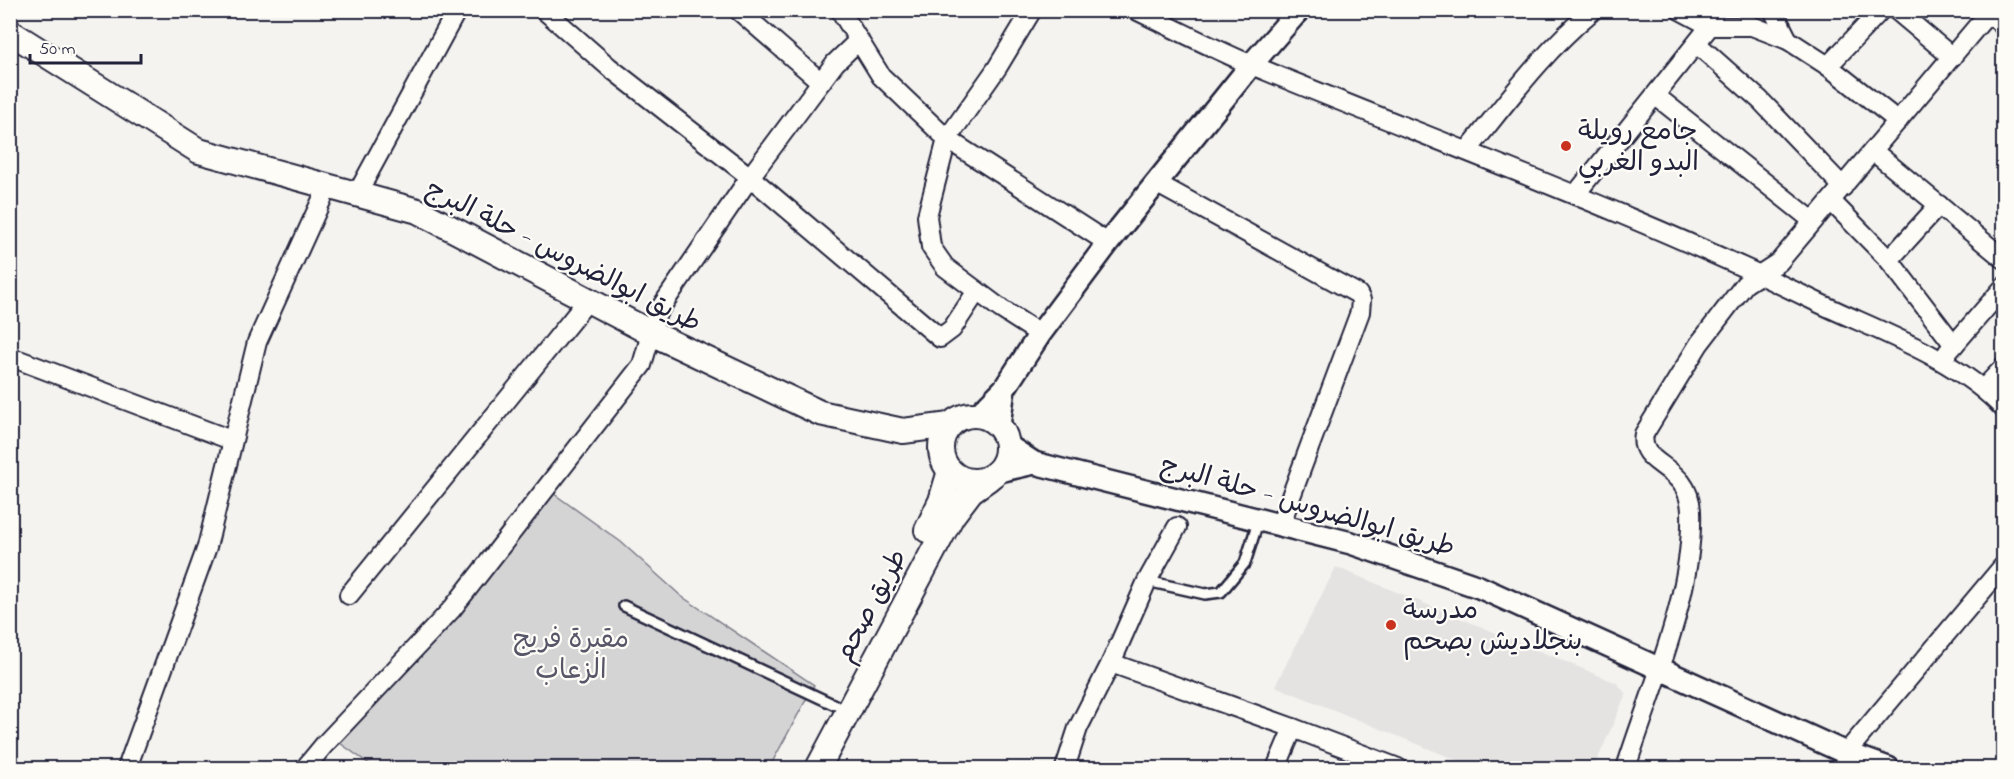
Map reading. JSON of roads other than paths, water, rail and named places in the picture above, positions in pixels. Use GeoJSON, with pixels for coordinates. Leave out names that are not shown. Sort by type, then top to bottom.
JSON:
{"type":"FeatureCollection","features":[{"type":"Feature","properties":{"kind":"main road","name":"طريق ابوالضروس - حلة البرج"},"geometry":{"type":"LineString","coordinates":[[10,32],[199,152],[418,211],[651,333],[820,413],[903,431],[950,425]]}},
{"type":"Feature","properties":{"kind":"main road"},"geometry":{"type":"LineString","coordinates":[[958,418],[995,428],[1006,459],[994,475],[975,482],[961,479],[945,462],[944,433],[958,418]]}},
{"type":"Feature","properties":{"kind":"main road","name":"طريق ابوالضروس - حلة البرج"},"geometry":{"type":"LineString","coordinates":[[903,431],[945,462]]}},
{"type":"Feature","properties":{"kind":"main road","name":"طريق صحم"},"geometry":{"type":"LineString","coordinates":[[802,768],[937,512],[945,462]]}},
{"type":"Feature","properties":{"kind":"main road","name":"طريق صحم"},"geometry":{"type":"LineString","coordinates":[[818,768],[952,516],[971,491],[994,475]]}},
{"type":"Feature","properties":{"kind":"street"},"geometry":{"type":"LineString","coordinates":[[357,194],[457,10]]}},
{"type":"Feature","properties":{"kind":"street"},"geometry":{"type":"LineString","coordinates":[[544,10],[609,68],[750,177],[940,338],[952,329],[976,291]]}},
{"type":"Feature","properties":{"kind":"street"},"geometry":{"type":"LineString","coordinates":[[738,10],[821,82]]}},
{"type":"Feature","properties":{"kind":"street"},"geometry":{"type":"LineString","coordinates":[[840,10],[881,76],[946,139],[1108,243]]}},
{"type":"Feature","properties":{"kind":"street"},"geometry":{"type":"LineString","coordinates":[[1032,10],[997,68],[946,139],[927,216],[931,247],[945,267],[1040,334]]}},
{"type":"Feature","properties":{"kind":"street"},"geometry":{"type":"LineString","coordinates":[[1136,10],[1251,65],[1575,195],[1761,274],[1940,361],[1984,388],[2004,409]]}},
{"type":"Feature","properties":{"kind":"street"},"geometry":{"type":"LineString","coordinates":[[995,428],[1004,389],[1040,334],[1108,243],[1251,65],[1299,10]]}},
{"type":"Feature","properties":{"kind":"street"},"geometry":{"type":"LineString","coordinates":[[1680,10],[1710,26],[1752,26],[1788,40],[1828,66],[1898,121]]}},
{"type":"Feature","properties":{"kind":"street"},"geometry":{"type":"LineString","coordinates":[[1773,10],[1788,40]]}},
{"type":"Feature","properties":{"kind":"street"},"geometry":{"type":"LineString","coordinates":[[1828,66],[1881,10]]}},
{"type":"Feature","properties":{"kind":"street"},"geometry":{"type":"LineString","coordinates":[[1896,10],[1952,57]]}},
{"type":"Feature","properties":{"kind":"street"},"geometry":{"type":"LineString","coordinates":[[1467,151],[1544,59],[1591,11]]}},
{"type":"Feature","properties":{"kind":"street"},"geometry":{"type":"LineString","coordinates":[[1626,768],[1669,648],[1690,546],[1691,510],[1684,484],[1676,474],[1646,453],[1644,434],[1699,344],[1745,284],[1779,262],[1988,12],[2004,26]]}},
{"type":"Feature","properties":{"kind":"street"},"geometry":{"type":"LineString","coordinates":[[1575,195],[1710,26]]}},
{"type":"Feature","properties":{"kind":"street"},"geometry":{"type":"LineString","coordinates":[[305,768],[452,609],[642,365],[657,314],[750,177],[835,63],[859,40]]}},
{"type":"Feature","properties":{"kind":"street"},"geometry":{"type":"LineString","coordinates":[[1697,44],[1760,100],[1837,194],[1954,345]]}},
{"type":"Feature","properties":{"kind":"street"},"geometry":{"type":"LineString","coordinates":[[1656,96],[1813,221]]}},
{"type":"Feature","properties":{"kind":"street"},"geometry":{"type":"LineString","coordinates":[[1873,151],[2004,259]]}},
{"type":"Feature","properties":{"kind":"street"},"geometry":{"type":"LineString","coordinates":[[1156,183],[1358,294],[1361,300],[1360,312],[1281,523]]}},
{"type":"Feature","properties":{"kind":"street"},"geometry":{"type":"LineString","coordinates":[[127,768],[207,547],[231,441],[257,342],[328,186]]}},
{"type":"Feature","properties":{"kind":"street"},"geometry":{"type":"LineString","coordinates":[[1889,260],[1939,206]]}},
{"type":"Feature","properties":{"kind":"street"},"geometry":{"type":"LineString","coordinates":[[1940,361],[2004,286]]}},
{"type":"Feature","properties":{"kind":"street"},"geometry":{"type":"LineString","coordinates":[[349,595],[588,300]]}},
{"type":"Feature","properties":{"kind":"street"},"geometry":{"type":"LineString","coordinates":[[19,360],[231,441]]}},
{"type":"Feature","properties":{"kind":"street"},"geometry":{"type":"LineString","coordinates":[[1984,388],[2004,367]]}},
{"type":"Feature","properties":{"kind":"street","name":"طريق ابوالضروس - حلة البرج"},"geometry":{"type":"LineString","coordinates":[[995,428],[1034,463],[1281,523],[1351,543],[1479,587],[1846,753],[1888,768]]}},
{"type":"Feature","properties":{"kind":"street","name":"طريق ابوالضروس - حلة البرج"},"geometry":{"type":"LineString","coordinates":[[994,475],[1034,463]]}},
{"type":"Feature","properties":{"kind":"street"},"geometry":{"type":"LineString","coordinates":[[1065,768],[1078,728],[1111,663],[1147,581],[1177,527]]}},
{"type":"Feature","properties":{"kind":"street"},"geometry":{"type":"LineString","coordinates":[[1846,753],[2004,565]]}},
{"type":"Feature","properties":{"kind":"street"},"geometry":{"type":"LineString","coordinates":[[1111,663],[1398,768]]}},
{"type":"Feature","properties":{"kind":"street"},"geometry":{"type":"LineString","coordinates":[[1276,768],[1293,728]]}},
{"type":"Feature","properties":{"kind":"lane"},"geometry":{"type":"LineString","coordinates":[[1147,581],[1204,594],[1221,592],[1245,563],[1260,518]]}},
{"type":"Feature","properties":{"kind":"lane"},"geometry":{"type":"LineString","coordinates":[[624,606],[835,705]]}},
{"type":"Feature","properties":{"kind":"place","name":"جامع رويلة البدو الغربي"},"geometry":{"type":"Point","coordinates":[1566,146]}},
{"type":"Feature","properties":{"kind":"place","name":"مدرسة بنجلاديش بصحم"},"geometry":{"type":"Point","coordinates":[1391,625]}},
{"type":"Feature","properties":{"kind":"park label","name":"مقبرة فريج الزعاب"},"geometry":{"type":"Point","coordinates":[571,654]}}]}
